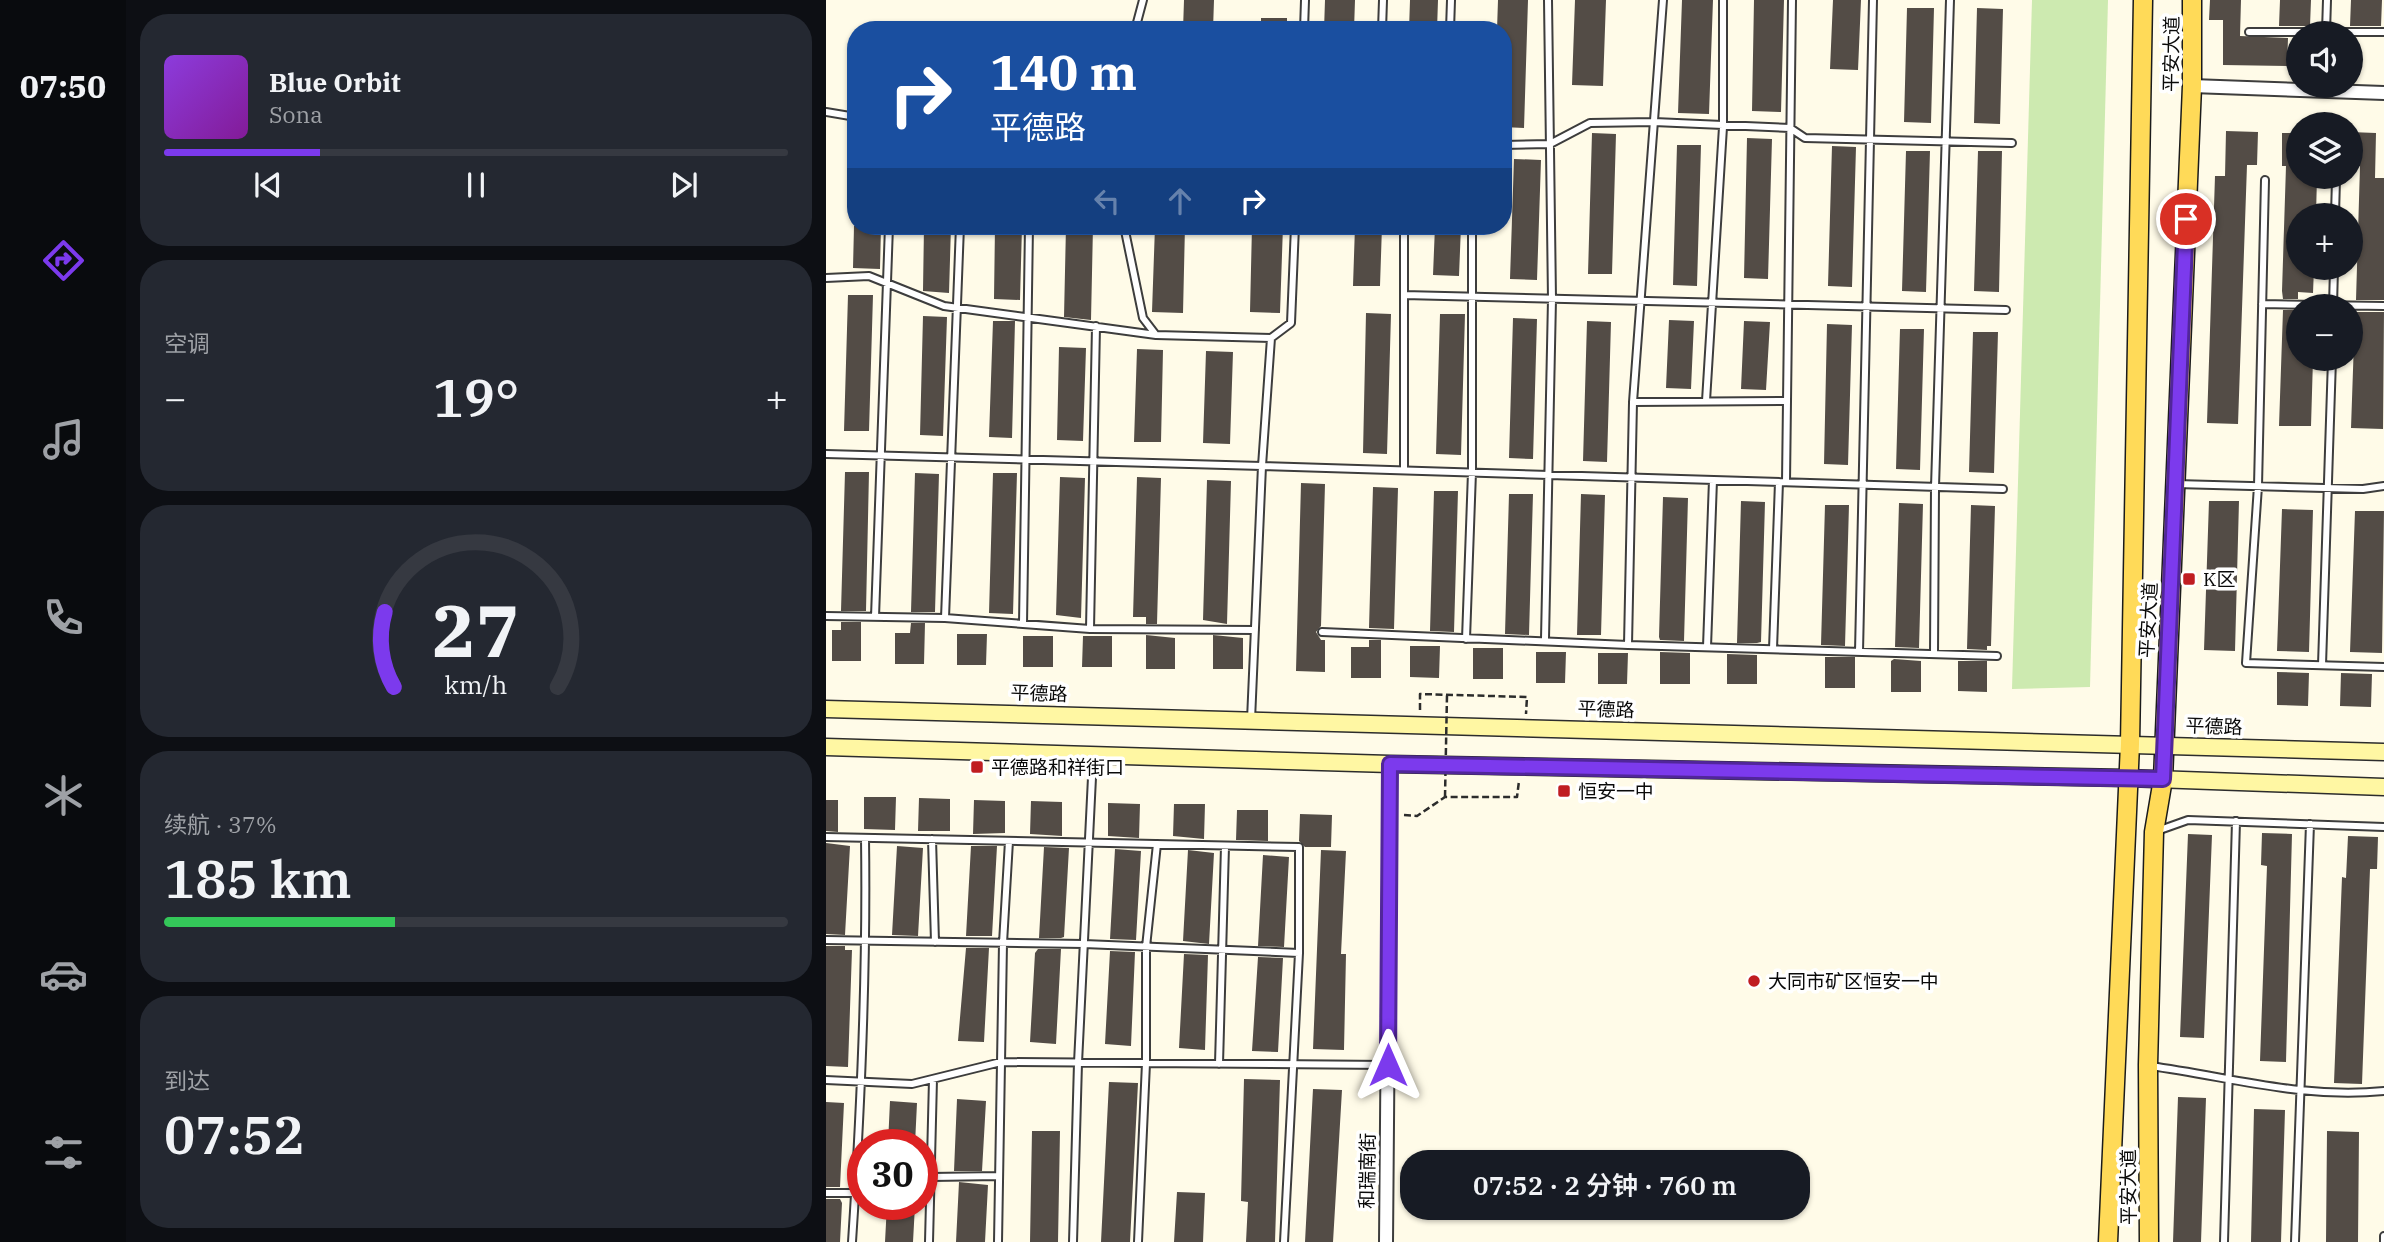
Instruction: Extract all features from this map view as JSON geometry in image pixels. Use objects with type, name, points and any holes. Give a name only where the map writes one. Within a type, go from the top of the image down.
[{"type":"main road","name":"平安大道","points":[[2108,1242],[2130,744],[2143,0]]},
{"type":"main road","name":"平安大道","points":[[2149,1242],[2148,1066],[2154,832],[2163,779],[2192,86],[2192,0]]},
{"type":"main road","name":"平德路","points":[[826,709],[2384,752]]},
{"type":"main road","points":[[826,747],[1390,764],[2127,778],[2384,787]]},
{"type":"street","points":[[2192,86],[2384,93]]},
{"type":"street","name":"和瑞南街","points":[[1386,1242],[1390,764]]},
{"type":"lane","points":[[1137,21],[1143,0]]},
{"type":"lane","points":[[1304,21],[1305,0]]},
{"type":"lane","points":[[1382,21],[1383,0]]},
{"type":"lane","points":[[1450,21],[1451,0]]},
{"type":"lane","points":[[1545,639],[1552,299],[1548,0]]},
{"type":"lane","points":[[1628,645],[1629,477],[1633,402],[1663,0]]},
{"type":"lane","points":[[1706,401],[1723,127],[1723,0]]},
{"type":"lane","points":[[1773,649],[1787,401],[1793,0]]},
{"type":"lane","points":[[1859,652],[1873,0]]},
{"type":"lane","points":[[1934,654],[1950,0]]},
{"type":"lane","points":[[2326,21],[2327,0]]},
{"type":"lane","points":[[2249,32],[2286,32]]},
{"type":"lane","points":[[2363,32],[2384,32]]},
{"type":"lane","points":[[826,112],[847,116]]},
{"type":"lane","points":[[1512,145],[1550,144],[1590,123],[1654,122],[1790,128],[1805,138],[2012,143]]},
{"type":"lane","points":[[2265,180],[2258,486],[2246,663],[2384,667]]},
{"type":"lane","points":[[875,617],[889,235]]},
{"type":"lane","points":[[945,618],[960,235]]},
{"type":"lane","points":[[1023,624],[1029,235]]},
{"type":"lane","points":[[1126,235],[1143,318],[1156,335]]},
{"type":"lane","points":[[826,278],[869,276],[944,306],[1156,335],[1271,338],[1291,323],[1295,235]]},
{"type":"lane","points":[[1404,235],[1404,470]]},
{"type":"lane","points":[[1466,639],[1472,472],[1472,235]]},
{"type":"lane","points":[[1404,295],[2006,310]]},
{"type":"lane","points":[[2262,304],[2286,304]]},
{"type":"lane","points":[[2363,306],[2384,306]]},
{"type":"lane","points":[[1090,629],[1096,462],[1096,326]]},
{"type":"lane","points":[[1251,720],[1262,466],[1271,338]]},
{"type":"lane","points":[[2322,665],[2332,371]]},
{"type":"lane","points":[[1633,402],[1787,401]]},
{"type":"lane","points":[[826,454],[2003,489]]},
{"type":"lane","points":[[1707,648],[1713,480]]},
{"type":"lane","points":[[2175,484],[2329,488],[2384,486]]},
{"type":"lane","points":[[826,616],[945,618],[1090,629],[1255,630]]},
{"type":"lane","points":[[1322,632],[1466,639],[1545,639],[1707,648],[1997,656]]},
{"type":"lane","points":[[1073,1242],[1077,1063],[1093,755]]},
{"type":"lane","points":[[2154,832],[2188,820],[2384,827]]},
{"type":"lane","points":[[2224,1242],[2226,1077],[2236,821]]},
{"type":"lane","points":[[2295,1242],[2310,824]]},
{"type":"lane","points":[[826,837],[1299,847],[1299,953],[1284,1242]]},
{"type":"lane","points":[[861,1129],[866,940],[865,838]]},
{"type":"lane","points":[[932,839],[935,942]]},
{"type":"lane","points":[[998,1242],[1003,943],[1009,841]]},
{"type":"lane","points":[[1138,1242],[1146,1063],[1146,947],[1157,844]]},
{"type":"lane","points":[[1219,1064],[1224,845]]},
{"type":"lane","points":[[826,940],[1084,944],[1299,953]]},
{"type":"lane","points":[[826,1080],[912,1084],[1001,1062],[1388,1065]]},
{"type":"lane","points":[[2148,1066],[2226,1077],[2299,1092],[2341,1095],[2384,1091]]},
{"type":"lane","points":[[932,1129],[933,1079]]},
{"type":"lane","points":[[938,1177],[999,1176]]},
{"type":"lane","points":[[826,1193],[847,1193]]},
{"type":"lane","points":[[852,1242],[855,1220]]},
{"type":"lane","points":[[928,1220],[929,1242]]},
{"type":"lane","points":[[2384,1236],[2384,1242]]},
{"type":"path","points":[[1420,694],[1527,696]]},
{"type":"path","points":[[1446,797],[1447,695]]},
{"type":"path","points":[[1418,816],[1446,797],[1517,797]]},
{"type":"green space","points":[[2032,0],[2108,0],[2090,687],[2012,689]]},
{"type":"building","points":[[1184,0],[1214,0],[1213,21],[1183,21]]},
{"type":"building","points":[[1325,0],[1355,0],[1354,21],[1324,21]]},
{"type":"building","points":[[1410,0],[1438,0],[1437,21],[1409,21]]},
{"type":"building","points":[[1498,0],[1528,0],[1524,128],[1512,127],[1512,21],[1497,21]]},
{"type":"building","points":[[1575,0],[1606,0],[1603,86],[1572,85]]},
{"type":"building","points":[[1682,0],[1713,0],[1709,114],[1678,113]]},
{"type":"building","points":[[1754,0],[1784,0],[1781,112],[1752,111]]},
{"type":"building","points":[[1833,0],[1861,0],[1858,70],[1830,69]]},
{"type":"building","points":[[2210,0],[2241,0],[2240,36],[2286,38],[2286,66],[2223,65],[2223,20],[2209,20]]},
{"type":"building","points":[[2280,0],[2311,0],[2310,21],[2286,21],[2286,26],[2279,26]]},
{"type":"building","points":[[2351,0],[2382,0],[2381,26],[2363,26],[2363,21],[2350,21]]},
{"type":"building","points":[[1907,8],[1934,8],[1931,123],[1904,122]]},
{"type":"building","points":[[1977,8],[2003,9],[2000,124],[1974,123]]},
{"type":"building","points":[[1261,18],[1287,18],[1287,21],[1261,21]]},
{"type":"building","points":[[2226,131],[2258,132],[2257,165],[2247,165],[2238,424],[2207,423],[2215,176],[2225,176]]},
{"type":"building","points":[[2363,132],[2376,133],[2375,178],[2384,178],[2384,300],[2363,300],[2363,294],[2356,294],[2357,280],[2363,280],[2363,203],[2359,203],[2359,189],[2363,189]]},
{"type":"building","points":[[1592,133],[1616,134],[1612,274],[1588,274]]},
{"type":"building","points":[[2282,133],[2286,133],[2286,166],[2282,166]]},
{"type":"building","points":[[1747,138],[1772,139],[1768,279],[1744,278]]},
{"type":"building","points":[[1677,145],[1701,145],[1697,286],[1673,285]]},
{"type":"building","points":[[1832,146],[1856,147],[1852,287],[1828,286]]},
{"type":"building","points":[[1906,151],[1930,151],[1926,292],[1902,291]]},
{"type":"building","points":[[1978,151],[2002,151],[1999,292],[1974,291]]},
{"type":"building","points":[[1514,159],[1541,160],[1537,280],[1510,279]]},
{"type":"building","points":[[2286,166],[2286,189],[2317,189],[2316,203],[2286,203],[2286,280],[2314,280],[2313,293],[2286,294],[2286,299],[2283,299]]},
{"type":"building","points":[[854,235],[881,235],[880,269],[853,268]]},
{"type":"building","points":[[924,235],[951,235],[949,293],[923,291]]},
{"type":"building","points":[[995,235],[1022,235],[1020,300],[994,299]]},
{"type":"building","points":[[1066,235],[1093,235],[1091,320],[1064,317]]},
{"type":"building","points":[[1155,235],[1185,235],[1183,313],[1152,312]]},
{"type":"building","points":[[1252,235],[1283,235],[1280,313],[1250,312]]},
{"type":"building","points":[[1355,235],[1382,235],[1380,286],[1353,286]]},
{"type":"building","points":[[1435,235],[1461,235],[1459,276],[1433,275]]},
{"type":"building","points":[[848,295],[873,295],[869,431],[844,431]]},
{"type":"building","points":[[2283,310],[2286,310],[2286,371],[2313,371],[2311,426],[2279,426]]},
{"type":"building","points":[[2363,312],[2384,312],[2383,429],[2351,428],[2353,371],[2363,371]]},
{"type":"building","points":[[1366,313],[1391,314],[1387,454],[1363,453]]},
{"type":"building","points":[[1440,314],[1465,314],[1461,455],[1436,454]]},
{"type":"building","points":[[923,316],[947,317],[943,436],[920,435]]},
{"type":"building","points":[[1513,318],[1537,319],[1533,459],[1509,458]]},
{"type":"building","points":[[1669,320],[1694,321],[1691,389],[1666,388]]},
{"type":"building","points":[[993,321],[1015,321],[1012,438],[989,437]]},
{"type":"building","points":[[1587,321],[1611,322],[1607,462],[1583,461]]},
{"type":"building","points":[[1744,321],[1770,322],[1766,390],[1741,389]]},
{"type":"building","points":[[1827,324],[1852,325],[1848,465],[1824,464]]},
{"type":"building","points":[[1900,329],[1924,329],[1920,470],[1896,469]]},
{"type":"building","points":[[1973,332],[1998,332],[1994,473],[1969,472]]},
{"type":"building","points":[[1059,347],[1086,348],[1083,441],[1057,440]]},
{"type":"building","points":[[1137,349],[1163,350],[1161,442],[1134,442]]},
{"type":"building","points":[[1206,351],[1233,352],[1230,444],[1203,443]]},
{"type":"building","points":[[845,472],[869,472],[866,611],[841,611]]},
{"type":"building","points":[[915,473],[939,474],[935,612],[911,612]]},
{"type":"building","points":[[993,473],[1017,473],[1013,614],[989,613]]},
{"type":"building","points":[[1060,477],[1085,478],[1081,618],[1056,615]]},
{"type":"building","points":[[1137,477],[1161,478],[1157,624],[1146,624],[1146,617],[1133,617]]},
{"type":"building","points":[[1207,480],[1231,481],[1227,624],[1203,620]]},
{"type":"building","points":[[1301,483],[1325,484],[1321,626],[1316,632],[1321,640],[1325,640],[1325,672],[1296,671]]},
{"type":"building","points":[[1373,487],[1398,488],[1394,629],[1369,628]]},
{"type":"building","points":[[1434,491],[1458,491],[1454,632],[1430,631]]},
{"type":"building","points":[[1509,494],[1533,494],[1529,635],[1505,634]]},
{"type":"building","points":[[1581,494],[1605,495],[1601,635],[1577,635]]},
{"type":"building","points":[[1663,497],[1688,498],[1684,641],[1660,640],[1659,637]]},
{"type":"building","points":[[1741,501],[1765,502],[1761,642],[1757,643],[1737,643]]},
{"type":"building","points":[[2209,501],[2239,501],[2235,651],[2204,650]]},
{"type":"building","points":[[1899,503],[1923,504],[1919,648],[1895,647]]},
{"type":"building","points":[[1825,505],[1849,505],[1845,646],[1821,645]]},
{"type":"building","points":[[1971,505],[1995,506],[1991,646],[1987,646],[1987,650],[1967,649]]},
{"type":"building","points":[[2282,509],[2313,510],[2309,652],[2277,651]]},
{"type":"building","points":[[2355,511],[2384,511],[2382,653],[2350,652]]},
{"type":"building","points":[[841,622],[861,622],[861,661],[832,661],[832,630],[841,630]]},
{"type":"building","points":[[911,623],[925,623],[924,664],[895,664],[895,633],[910,633]]},
{"type":"building","points":[[957,634],[987,634],[986,665],[957,665]]},
{"type":"building","points":[[1146,635],[1175,638],[1175,669],[1146,669]]},
{"type":"building","points":[[1213,635],[1243,638],[1243,669],[1213,669]]},
{"type":"building","points":[[1023,636],[1053,636],[1053,667],[1023,667]]},
{"type":"building","points":[[1083,636],[1112,636],[1112,667],[1082,667]]},
{"type":"building","points":[[1369,640],[1381,640],[1381,678],[1351,678],[1351,647],[1369,647]]},
{"type":"building","points":[[1410,646],[1440,646],[1439,678],[1410,677]]},
{"type":"building","points":[[1473,648],[1503,648],[1503,679],[1473,679]]},
{"type":"building","points":[[1536,652],[1566,652],[1565,683],[1536,683]]},
{"type":"building","points":[[1660,652],[1690,653],[1690,684],[1660,684]]},
{"type":"building","points":[[1598,653],[1628,653],[1627,684],[1598,684]]},
{"type":"building","points":[[1727,654],[1757,655],[1757,684],[1727,684]]},
{"type":"building","points":[[1825,657],[1855,657],[1855,688],[1825,688]]},
{"type":"building","points":[[1891,661],[1921,661],[1921,692],[1891,692]]},
{"type":"building","points":[[1958,661],[1987,661],[1987,692],[1958,691]]},
{"type":"building","points":[[2277,672],[2309,673],[2308,706],[2277,705]]},
{"type":"building","points":[[2341,673],[2372,674],[2371,707],[2340,706]]},
{"type":"building","points":[[864,797],[896,797],[895,830],[864,829]]},
{"type":"building","points":[[919,798],[950,799],[950,831],[918,831]]},
{"type":"building","points":[[826,800],[838,800],[838,832],[826,831]]},
{"type":"building","points":[[974,800],[1005,801],[1005,833],[973,834]]},
{"type":"building","points":[[1031,801],[1062,802],[1062,836],[1030,834]]},
{"type":"building","points":[[1108,803],[1140,804],[1139,838],[1108,836]]},
{"type":"building","points":[[1174,804],[1205,804],[1204,839],[1173,836]]},
{"type":"building","points":[[1237,810],[1268,810],[1268,841],[1236,840]]},
{"type":"building","points":[[1300,814],[1332,815],[1331,847],[1305,847],[1299,841]]},
{"type":"building","points":[[2262,833],[2292,834],[2286,1062],[2260,1061],[2267,866],[2261,865]]},
{"type":"building","points":[[2188,834],[2212,835],[2204,1038],[2180,1037]]},
{"type":"building","points":[[2348,836],[2378,837],[2377,869],[2370,869],[2362,1084],[2334,1083],[2342,877],[2346,878]]},
{"type":"building","points":[[826,843],[850,846],[845,935],[826,934]]},
{"type":"building","points":[[897,846],[923,848],[918,936],[892,935]]},
{"type":"building","points":[[971,846],[997,846],[992,936],[966,936]]},
{"type":"building","points":[[1044,847],[1069,848],[1064,937],[1061,938],[1039,938]]},
{"type":"building","points":[[1115,849],[1141,851],[1136,940],[1110,939]]},
{"type":"building","points":[[1188,850],[1214,853],[1209,944],[1183,941]]},
{"type":"building","points":[[1321,850],[1346,851],[1341,954],[1346,954],[1344,1050],[1313,1049]]},
{"type":"building","points":[[1263,855],[1289,857],[1284,947],[1258,946]]},
{"type":"building","points":[[826,946],[845,946],[845,950],[852,950],[848,1067],[826,1066]]},
{"type":"building","points":[[966,948],[989,948],[984,1042],[958,1041]]},
{"type":"building","points":[[1038,949],[1061,949],[1056,1044],[1030,1042],[1035,953]]},
{"type":"building","points":[[1110,951],[1135,952],[1131,1046],[1105,1044]]},
{"type":"building","points":[[1184,954],[1208,955],[1205,1050],[1179,1048]]},
{"type":"building","points":[[1258,957],[1283,958],[1278,1052],[1252,1051]]},
{"type":"building","points":[[1244,1079],[1280,1080],[1275,1242],[1246,1242],[1248,1202],[1241,1201]]},
{"type":"building","points":[[1109,1082],[1138,1083],[1130,1242],[1101,1242]]},
{"type":"building","points":[[1313,1089],[1342,1090],[1333,1242],[1305,1242]]},
{"type":"building","points":[[2178,1097],[2206,1098],[2201,1242],[2173,1242]]},
{"type":"building","points":[[957,1099],[986,1101],[982,1171],[954,1171]]},
{"type":"building","points":[[890,1101],[917,1103],[916,1129],[889,1129]]},
{"type":"building","points":[[826,1102],[844,1103],[840,1187],[826,1187]]},
{"type":"building","points":[[2254,1109],[2285,1110],[2281,1242],[2251,1242]]},
{"type":"building","points":[[1032,1131],[1060,1131],[1058,1242],[1030,1242]]},
{"type":"building","points":[[2327,1131],[2359,1132],[2358,1242],[2326,1242]]},
{"type":"building","points":[[959,1182],[988,1185],[985,1242],[956,1242]]},
{"type":"building","points":[[1177,1192],[1205,1193],[1203,1242],[1174,1242]]},
{"type":"building","points":[[826,1199],[840,1199],[842,1203],[840,1242],[826,1242]]},
{"type":"building","points":[[886,1220],[914,1220],[913,1242],[885,1242]]},
{"type":"place","name":"K区","points":[[2189,579]]},
{"type":"place","name":"平德路和祥街口","points":[[977,767]]},
{"type":"place","name":"恒安一中","points":[[1564,791]]},
{"type":"place","name":"大同市矿区恒安一中","points":[[1754,981]]},
{"type":"route","points":[[1388,1065],[1390,764],[2163,779],[2186,219]]}]
